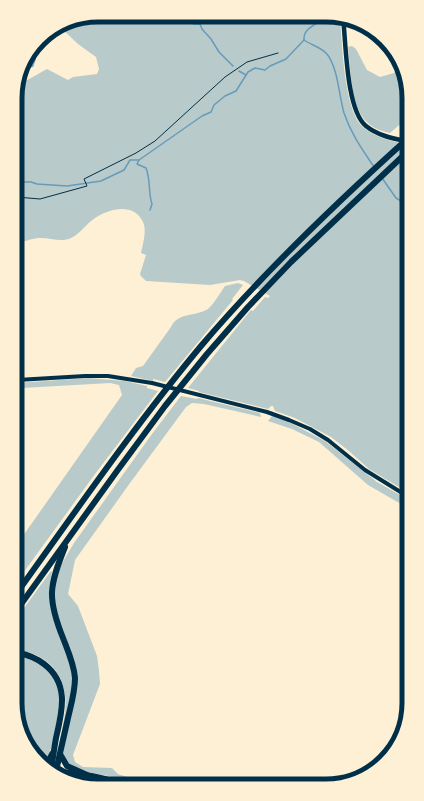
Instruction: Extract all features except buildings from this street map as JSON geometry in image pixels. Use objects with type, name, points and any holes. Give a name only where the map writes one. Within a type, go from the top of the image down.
[{"type":"highway","points":[[22,585],[128,439],[200,347],[241,301],[329,212],[402,144]]},
{"type":"highway","points":[[22,602],[170,400],[248,307],[291,262],[402,157]]},
{"type":"highway","points":[[58,767],[75,681],[71,660],[54,612],[52,602],[52,586],[55,572],[69,536]]},
{"type":"highway","points":[[22,654],[31,656],[46,665],[53,672],[62,690],[63,703],[52,763]]},
{"type":"highway","points":[[49,761],[55,747]]},
{"type":"highway","points":[[60,754],[67,766],[87,775]]},
{"type":"main road","points":[[344,24],[351,96],[358,117],[365,125],[376,133],[402,140]]},
{"type":"main road","points":[[68,773],[103,779]]},
{"type":"street","points":[[22,380],[97,375],[131,379],[267,412],[310,429],[328,440],[365,470],[402,493]]},
{"type":"path","points":[[22,198],[40,199],[87,186],[84,179],[136,153],[155,141],[225,77],[247,62],[278,53]]},
{"type":"shaded area","points":[[93,22],[340,23],[345,75],[352,107],[357,119],[363,127],[377,136],[402,143],[402,489],[369,469],[331,437],[295,418],[275,411],[273,406],[268,409],[188,388],[251,310],[253,311],[265,297],[268,298],[270,296],[240,280],[210,285],[146,281],[140,274],[146,255],[141,253],[145,229],[144,225],[139,216],[128,210],[121,209],[107,212],[92,220],[71,238],[59,240],[38,238],[22,242],[22,98],[24,82],[47,69],[68,80],[73,77],[97,74],[99,69],[96,57],[78,44],[63,30],[83,23]]},
{"type":"shaded area","points":[[352,46],[356,49],[367,70],[380,77],[394,73],[397,70],[401,83],[402,123],[390,133],[378,130],[370,125],[362,116],[358,108],[352,88],[348,47]]},
{"type":"shaded area","points":[[238,283],[243,285],[232,299],[233,300],[165,382],[131,376],[136,368],[143,366],[174,322],[182,317],[208,309],[215,302],[225,286]]},
{"type":"shaded area","points":[[88,378],[125,381],[147,386],[147,388],[158,391],[22,574],[22,537],[122,395],[119,385],[110,383],[22,388],[22,383]]},
{"type":"shaded area","points":[[181,396],[198,398],[260,413],[261,417],[204,404],[192,403],[186,407],[75,560],[68,594],[78,606],[97,656],[100,684],[73,755],[75,762],[83,767],[112,768],[118,774],[133,779],[118,779],[77,770],[71,767],[63,754],[76,688],[54,603],[54,586],[61,565],[74,543]]},
{"type":"shaded area","points":[[272,416],[287,421],[325,441],[377,482],[402,496],[402,505],[368,485],[319,442],[292,429],[268,421]]},
{"type":"shaded area","points":[[51,571],[49,598],[71,666],[72,676],[69,705],[57,757],[64,721],[64,687],[52,666],[37,655],[22,651],[22,611]]},
{"type":"shaded area","points":[[22,657],[35,661],[42,666],[57,686],[60,709],[53,743],[46,758],[35,745],[30,737],[23,718]]},
{"type":"water","points":[[34,57],[36,59],[33,67],[29,68]]},
{"type":"waterway","points":[[191,22],[194,24],[200,24],[219,52],[233,66]]},
{"type":"waterway","points":[[319,22],[306,32],[304,40],[322,50],[331,60],[336,74],[342,106],[347,121],[357,141],[374,167]]},
{"type":"waterway","points":[[22,182],[67,186],[101,181],[124,170],[130,160],[139,160],[202,116],[211,112],[214,105],[225,96],[236,91],[248,72],[255,68],[265,70],[270,66],[286,59],[304,40]]},
{"type":"waterway","points":[[239,71],[246,75]]},
{"type":"waterway","points":[[139,160],[137,164],[146,168],[148,173],[152,204],[150,210]]},
{"type":"waterway","points":[[382,178],[396,198],[402,202]]}]
